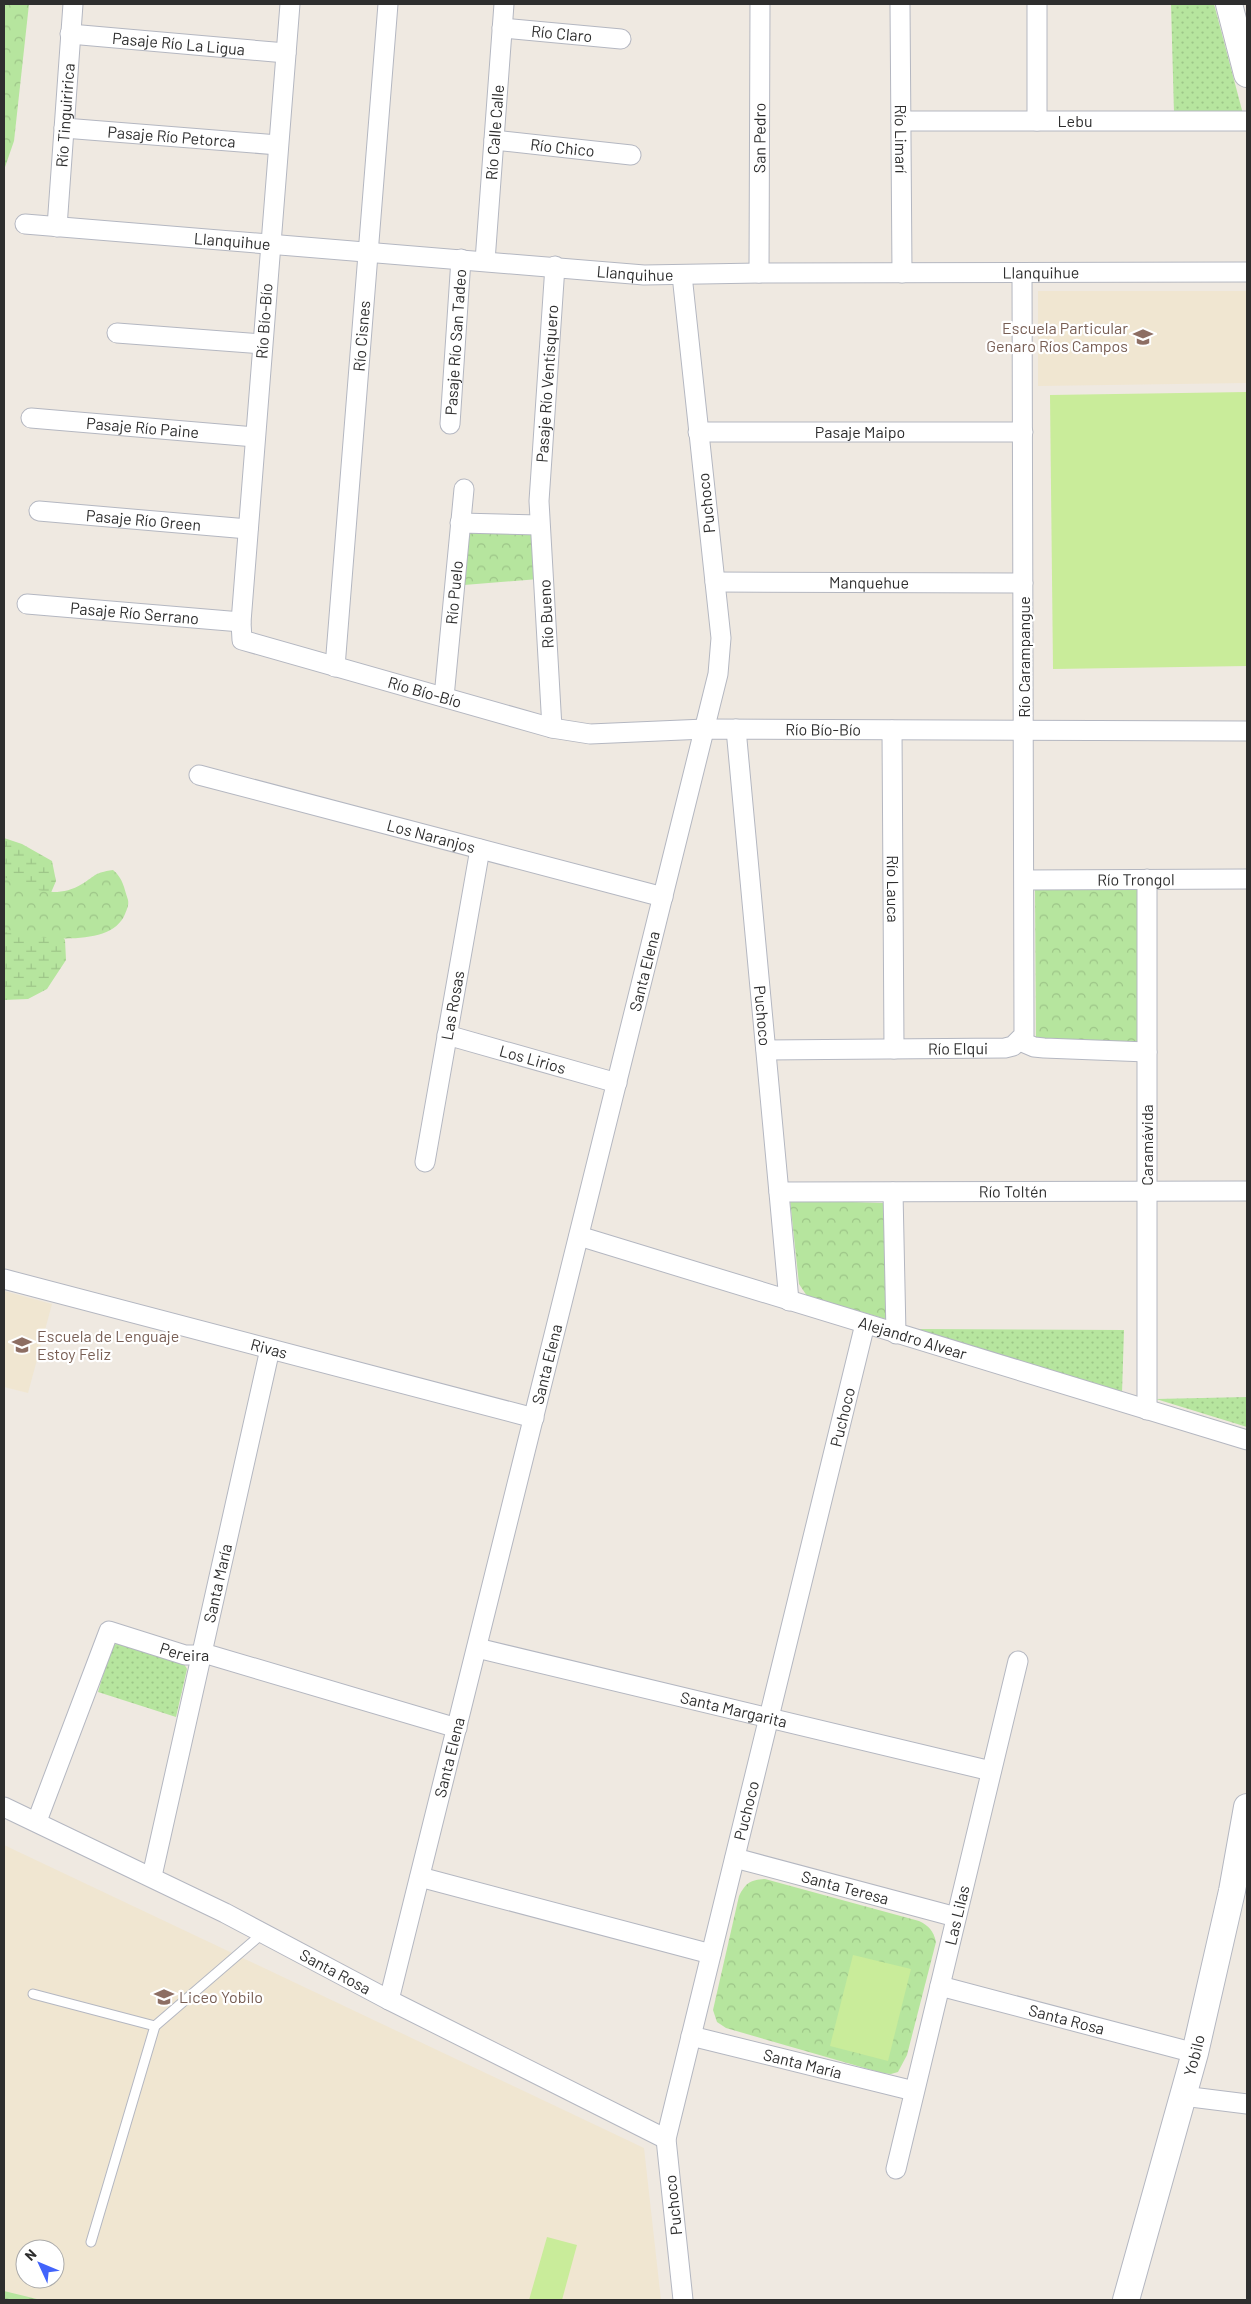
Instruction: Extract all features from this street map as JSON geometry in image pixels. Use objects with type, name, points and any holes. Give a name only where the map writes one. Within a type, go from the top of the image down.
[{"type":"main road","points":[[1237,16],[1247,74]]},
{"type":"main road","name":"Yobilo","points":[[1126,2300],[1195,2053],[1232,1891],[1247,1807]]},
{"type":"street","name":"Río Tinguiririca","points":[[57,227],[73,4]]},
{"type":"street","name":"Río Bío-Bío","points":[[290,4],[240,636],[246,642],[552,728],[590,734],[705,729],[1247,731]]},
{"type":"street","name":"Río Cisnes","points":[[335,667],[388,4]]},
{"type":"street","name":"Río Calle Calle","points":[[485,261],[504,4]]},
{"type":"street","name":"San Pedro","points":[[759,273],[760,4]]},
{"type":"street","name":"Río Limarí","points":[[900,4],[902,273]]},
{"type":"street","points":[[1036,121],[1037,4]]},
{"type":"street","name":"Río Claro","points":[[502,28],[622,40]]},
{"type":"street","name":"Pasaje Río La Ligua","points":[[70,34],[286,53]]},
{"type":"street","name":"Lebu","points":[[901,121],[1247,121]]},
{"type":"street","name":"Pasaje Río Petorca","points":[[64,128],[278,145]]},
{"type":"street","name":"Río Chico","points":[[494,140],[630,155]]},
{"type":"street","name":"Llanquihue","points":[[25,224],[270,246],[369,251],[554,266],[625,274],[1247,272]]},
{"type":"street","name":"Pasaje Río San Tadeo","points":[[450,424],[461,259]]},
{"type":"street","name":"Pasaje Río Ventisquero","points":[[539,501],[554,266]]},
{"type":"street","name":"Río Carampangue","points":[[1020,1041],[1025,1028],[1022,273]]},
{"type":"street","name":"Puchoco","points":[[682,275],[715,582],[721,656],[705,729]]},
{"type":"street","points":[[117,333],[262,344]]},
{"type":"street","name":"Pasaje Río Paine","points":[[31,418],[255,437]]},
{"type":"street","name":"Pasaje Maipo","points":[[698,432],[1023,432]]},
{"type":"street","name":"Río Puelo","points":[[444,697],[464,489]]},
{"type":"street","name":"Río Bueno","points":[[539,501],[552,728]]},
{"type":"street","name":"Pasaje Río Green","points":[[39,511],[248,529]]},
{"type":"street","points":[[460,523],[539,525]]},
{"type":"street","name":"Manquehue","points":[[715,582],[1023,583]]},
{"type":"street","name":"Pasaje Río Serrano","points":[[26,604],[241,622]]},
{"type":"street","name":"Santa Elena","points":[[389,2000],[705,729]]},
{"type":"street","name":"Puchoco","points":[[736,729],[789,1301]]},
{"type":"street","name":"Río Lauca","points":[[892,730],[894,1049]]},
{"type":"street","name":"Los Naranjos","points":[[199,775],[663,897]]},
{"type":"street","name":"Las Rosas","points":[[425,1162],[480,849]]},
{"type":"street","name":"Caramávida","points":[[1147,1410],[1148,879]]},
{"type":"street","name":"Río Trongol","points":[[1025,880],[1247,879]]},
{"type":"street","name":"Los Lirios","points":[[448,1035],[617,1083]]},
{"type":"street","points":[[1020,1041],[1034,1048],[1147,1052]]},
{"type":"street","name":"Río Elqui","points":[[766,1050],[1005,1048],[1020,1041]]},
{"type":"street","name":"Río Toltén","points":[[779,1192],[1247,1192]]},
{"type":"street","points":[[893,1192],[896,1334]]},
{"type":"street","name":"Alejandro Alvear","points":[[579,1236],[1247,1440]]},
{"type":"street","name":"Rivas","points":[[4,1279],[534,1418]]},
{"type":"street","name":"Puchoco","points":[[682,2300],[666,2139],[865,1324]]},
{"type":"street","name":"Santa María","points":[[152,1876],[270,1349]]},
{"type":"street","name":"Pereira","points":[[37,1821],[110,1631],[185,1655],[210,1655],[457,1728]]},
{"type":"street","name":"Santa Margarita","points":[[477,1648],[991,1771]]},
{"type":"street","name":"Las Lilas","points":[[896,2168],[1018,1660]]},
{"type":"street","name":"Santa Rosa","points":[[4,1807],[152,1876],[389,2000],[666,2139]]},
{"type":"street","name":"Santa Teresa","points":[[735,1858],[956,1917]]},
{"type":"street","points":[[420,1877],[711,1954]]},
{"type":"street","name":"Santa Rosa","points":[[940,1986],[1195,2053]]},
{"type":"street","name":"Santa María","points":[[692,2036],[914,2091]]},
{"type":"street","points":[[1183,2096],[1247,2104]]},
{"type":"lane","points":[[91,2242],[155,2026],[263,1933]]},
{"type":"lane","points":[[34,1994],[155,2026]]},
{"type":"shaded area","name":"Escuela Particular Genaro Ríos Campos","points":[[1038,291],[1247,291],[1247,383],[1038,386]]},
{"type":"shaded area","name":"Escuela de Lenguaje Estoy Feliz","points":[[4,1291],[52,1304],[28,1393],[4,1387]]},
{"type":"shaded area","name":"Liceo Yobilo","points":[[4,1845],[644,2148],[661,2300],[23,2300],[4,2294]]},
{"type":"green space","points":[[4,4],[29,4],[14,141],[4,170]]},
{"type":"green space","points":[[1171,4],[1214,4],[1243,114],[1174,113]]},
{"type":"green space","points":[[1247,392],[1247,666],[1053,669],[1050,395]]},
{"type":"green space","points":[[474,528],[534,533],[539,579],[464,585],[464,533]]},
{"type":"green space","points":[[4,838],[22,844],[52,861],[56,881],[47,902],[51,922],[65,940],[66,960],[47,989],[28,999],[4,1000]]},
{"type":"green space","points":[[113,870],[123,884],[128,905],[125,914],[117,925],[104,933],[88,937],[52,938],[4,932],[4,877],[33,889],[52,892],[72,889],[98,873]]},
{"type":"green space","points":[[1143,886],[1142,1044],[1036,1044],[1035,888]]},
{"type":"green space","points":[[790,1200],[884,1203],[886,1319],[807,1296],[799,1284]]},
{"type":"green space","points":[[917,1329],[1124,1330],[1122,1393]]},
{"type":"green space","points":[[1247,1397],[1247,1427],[1156,1399]]},
{"type":"green space","points":[[121,1643],[183,1662],[187,1669],[176,1717],[98,1692],[112,1645]]},
{"type":"green space","points":[[765,1879],[919,1921],[932,1931],[936,1942],[907,2055],[898,2072],[891,2074],[882,2073],[726,2028],[717,2022],[713,2010],[739,1896],[749,1883]]},
{"type":"green space","points":[[853,1955],[911,1969],[888,2061],[830,2046]]},
{"type":"green space","points":[[547,2237],[577,2245],[562,2300],[529,2300]]},
{"type":"green space","points":[[4,2291],[41,2300],[4,2300]]},
{"type":"place","name":"Escuela Particular Genaro Ríos Campos","points":[[1143,337]]},
{"type":"place","name":"Escuela de Lenguaje Estoy Feliz","points":[[22,1345]]},
{"type":"place","name":"Liceo Yobilo","points":[[164,1997]]}]
